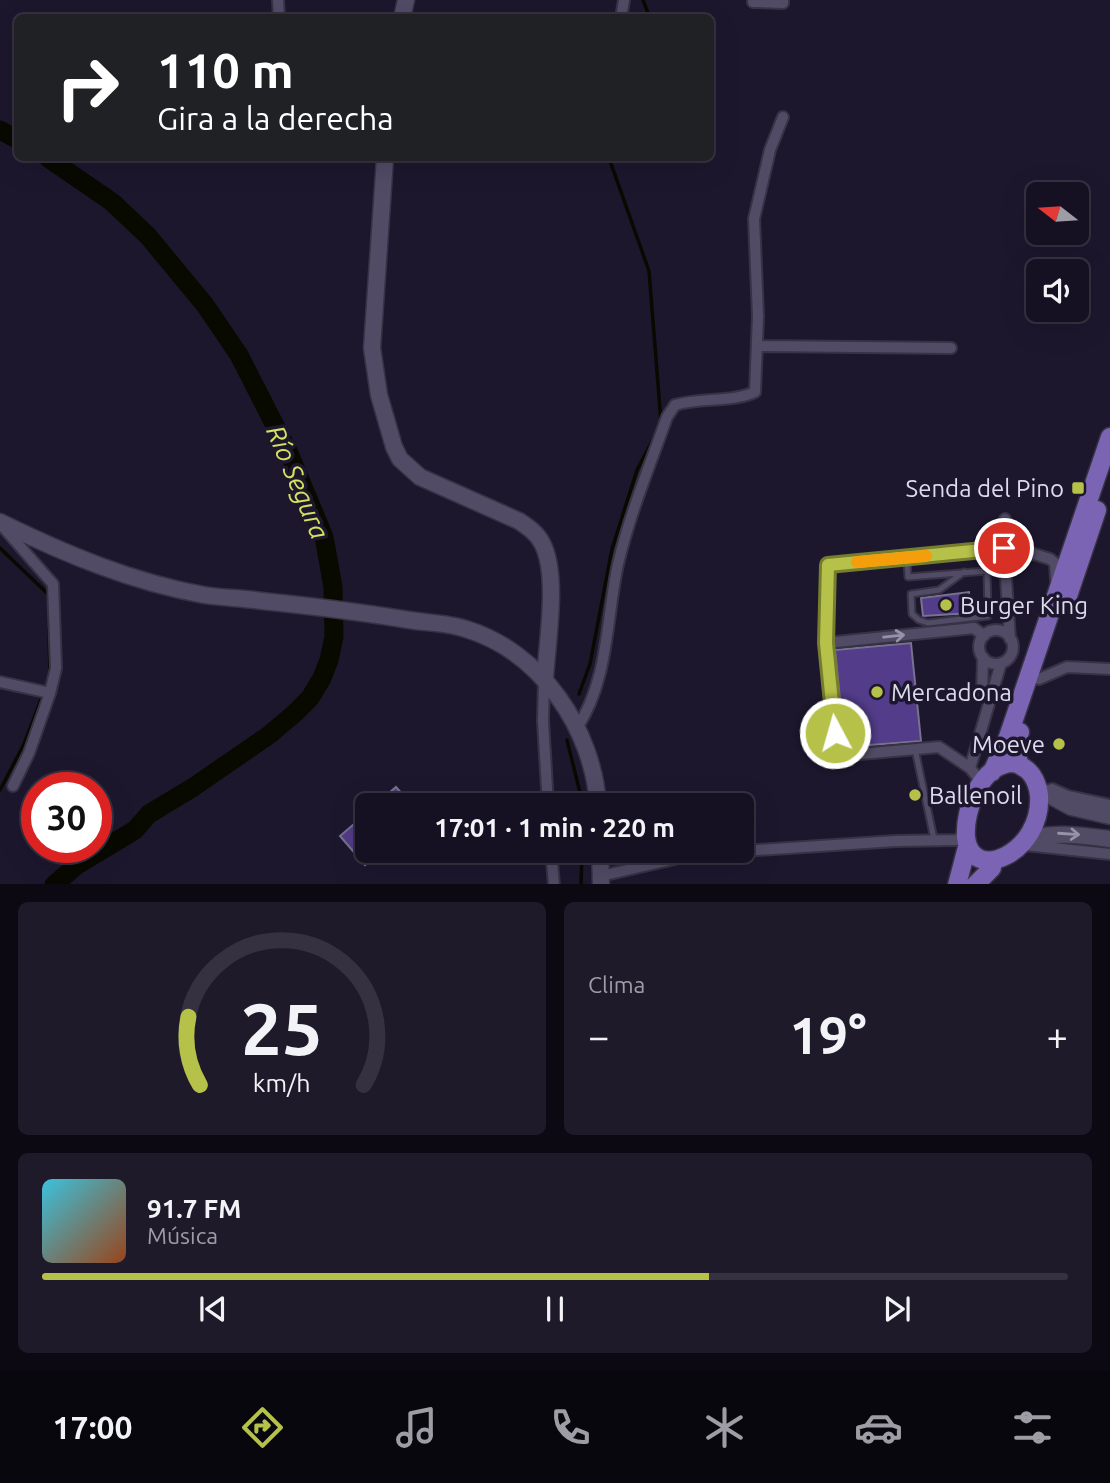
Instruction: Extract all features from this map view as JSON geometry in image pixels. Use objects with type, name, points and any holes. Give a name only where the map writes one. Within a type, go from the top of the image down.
[{"type":"main road","points":[[385,161],[372,348],[379,395],[389,433],[400,459],[420,477],[519,521],[534,531],[542,543],[548,558],[550,576],[545,678]]},
{"type":"main road","points":[[1110,437],[1107,465],[1016,746],[1020,765],[1029,771],[1037,786],[1049,797],[1071,807],[1110,816]]},
{"type":"main road","points":[[957,884],[967,840],[970,808],[1003,753],[1056,593],[1091,510]]},
{"type":"main road","points":[[0,523],[75,558],[204,595],[380,615],[466,628],[497,642],[545,678],[577,728],[590,761],[596,793]]},
{"type":"main road","points":[[987,778],[1002,765],[1020,765]]},
{"type":"main road","points":[[975,884],[992,868],[1010,861],[1027,842],[1038,815],[1037,786]]},
{"type":"main road","points":[[1027,842],[1050,834],[1110,839]]},
{"type":"main road","points":[[967,840],[972,860],[992,868]]},
{"type":"street","points":[[752,2],[783,3],[783,0]]},
{"type":"street","points":[[577,728],[590,708],[605,651],[618,566],[632,512],[667,417],[675,405],[691,400],[745,397],[755,392],[758,346],[754,219],[770,150],[783,117]]},
{"type":"street","points":[[758,346],[951,348]]},
{"type":"street","points":[[970,768],[1001,663],[1012,651],[1004,548],[1005,519]]},
{"type":"street","points":[[0,523],[53,584],[56,668],[29,753],[13,786]]},
{"type":"street","points":[[987,778],[939,747],[838,756],[826,643],[828,565],[1015,548],[1055,563],[1056,593]]},
{"type":"street","points":[[826,643],[974,628],[984,636]]},
{"type":"street","points":[[1001,663],[991,663],[983,657],[979,649],[984,636],[993,630],[999,630],[1010,639]]},
{"type":"street","points":[[982,695],[983,657]]},
{"type":"street","points":[[1039,679],[1067,667],[1110,669]]},
{"type":"street","points":[[545,678],[542,721],[547,793]]},
{"type":"street","points":[[0,682],[50,693]]},
{"type":"street","points":[[1037,786],[1110,805]]},
{"type":"street","points":[[601,880],[696,854],[967,840]]},
{"type":"street","points":[[1027,842],[1110,854]]},
{"type":"street","points":[[552,863],[554,884]]},
{"type":"lane","points":[[906,557],[908,577],[964,572],[986,571],[988,616],[928,623],[912,614],[911,594],[939,590],[964,572]]},
{"type":"lane","points":[[987,580],[1006,577]]},
{"type":"lane","points":[[915,749],[934,841]]},
{"type":"building","name":"Burger King","points":[[969,592],[971,613],[923,616],[921,598]]},
{"type":"building","name":"Mercadona","points":[[911,643],[921,741],[845,747],[835,650]]},
{"type":"building","points":[[396,787],[401,793],[389,793]]},
{"type":"building","points":[[355,823],[355,853],[340,836]]},
{"type":"waterway","points":[[643,0],[648,14]]},
{"type":"waterway","name":"Río Segura","points":[[0,130],[14,138]]},
{"type":"waterway","name":"Río Segura","points":[[52,161],[112,202],[148,236],[205,305],[239,355],[288,451],[324,537],[333,587],[334,637],[322,678],[310,698],[295,713],[269,735],[149,814],[135,830],[77,865],[55,884]]},
{"type":"waterway","points":[[610,161],[649,271],[661,422]]},
{"type":"waterway","points":[[579,694],[590,664],[612,549],[637,470],[657,432]]},
{"type":"waterway","points":[[0,548],[49,595]]},
{"type":"waterway","points":[[49,630],[50,672]]},
{"type":"waterway","points":[[0,790],[24,744],[49,679]]},
{"type":"waterway","points":[[567,740],[580,793]]},
{"type":"waterway","points":[[581,884],[582,863]]},
{"type":"slow traffic","points":[[857,562],[926,556]]},
{"type":"place","name":"Senda del Pino","points":[[1078,488]]},
{"type":"place","name":"Burger King","points":[[946,605]]},
{"type":"place","name":"Mercadona","points":[[877,692]]},
{"type":"place","name":"Moeve","points":[[1059,744]]},
{"type":"place","name":"Ballenoil","points":[[915,795]]},
{"type":"route","points":[[835,733],[826,643],[828,565],[1004,548]]}]
